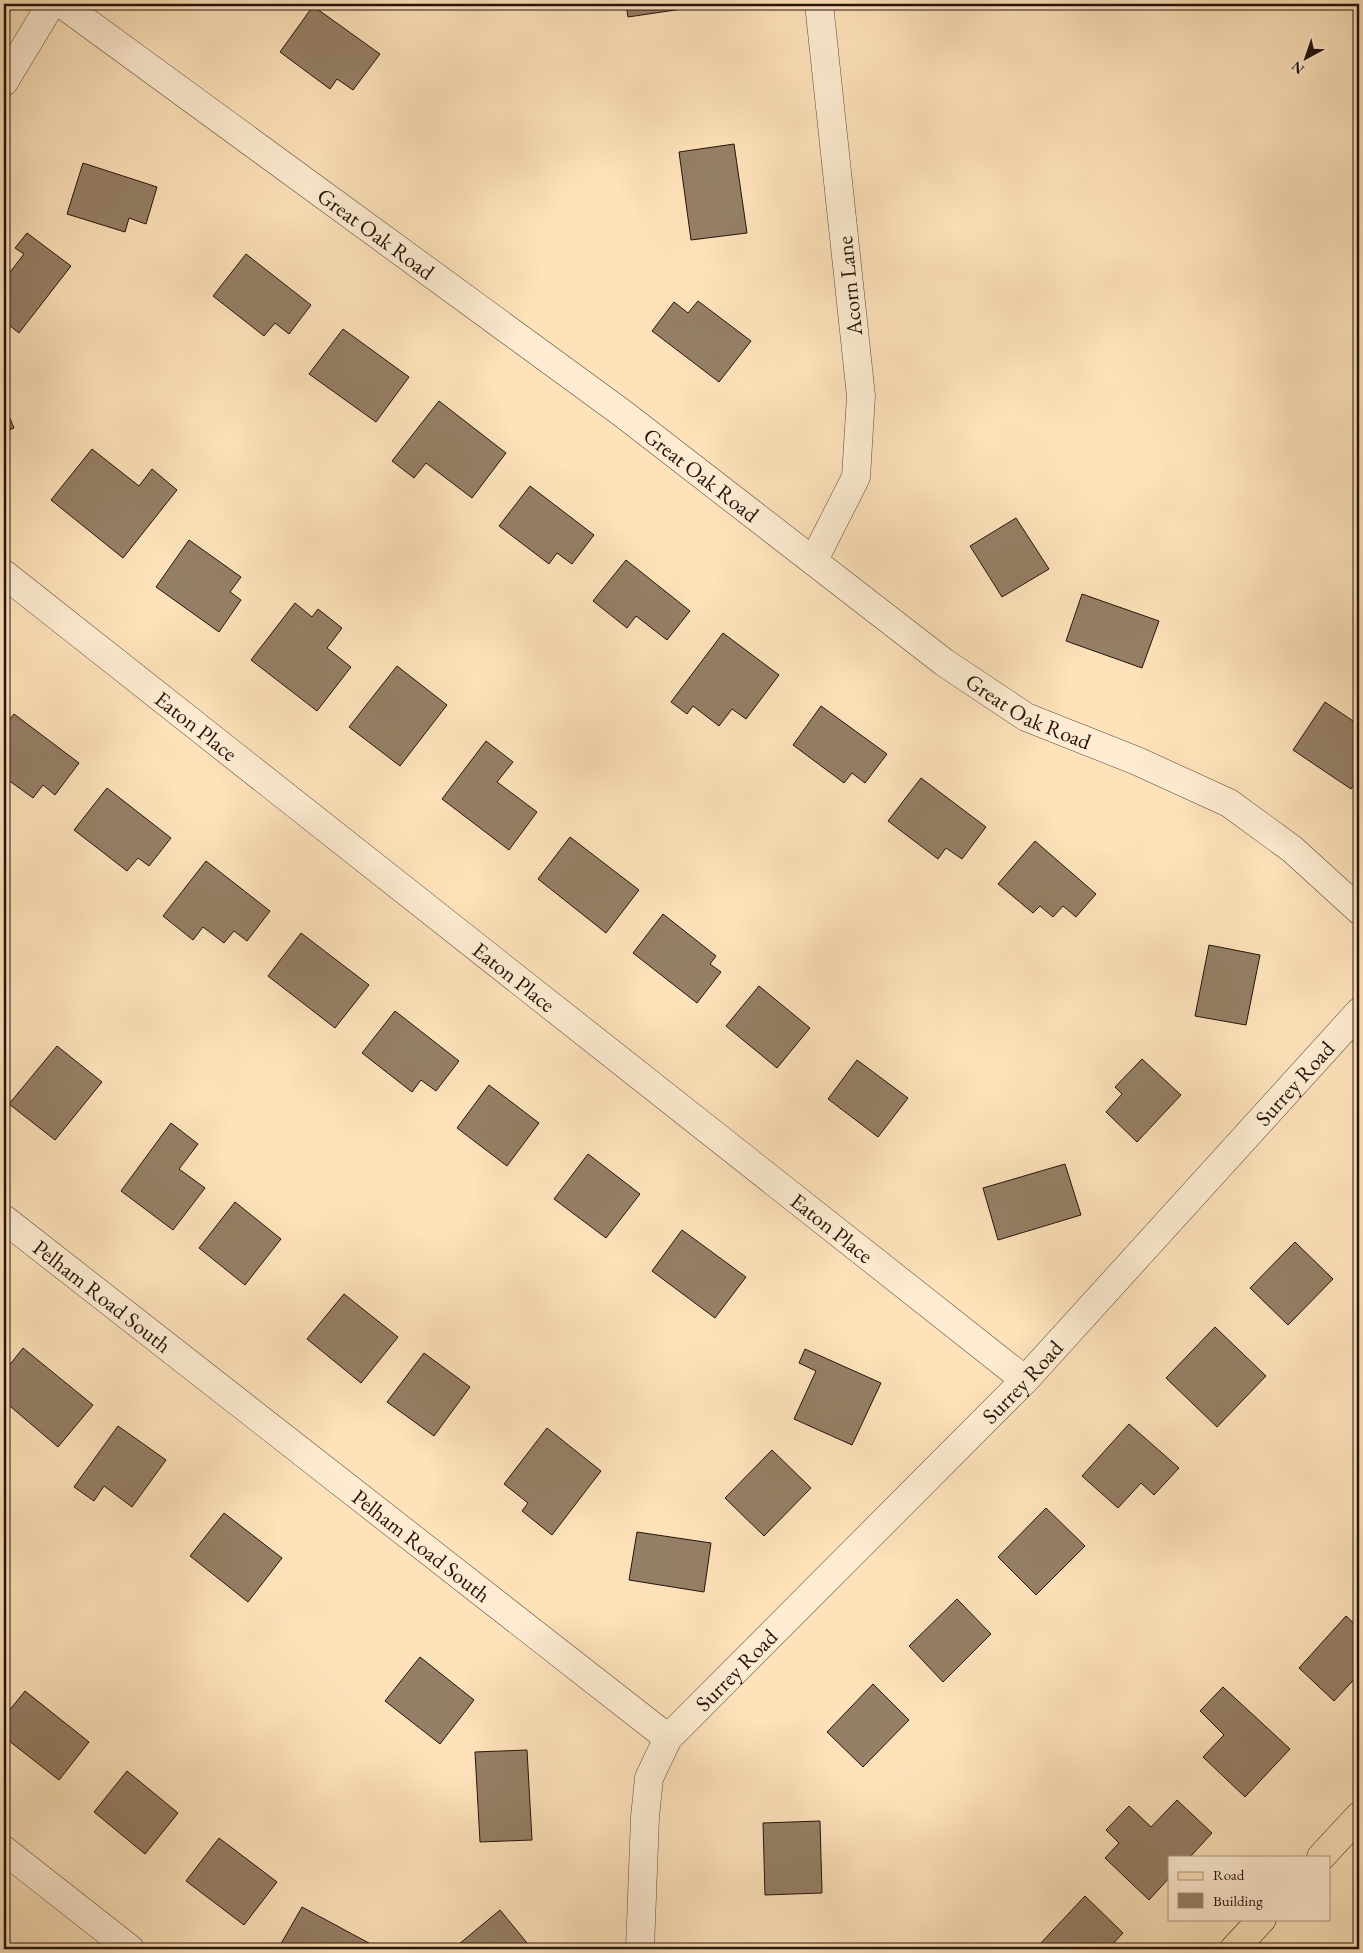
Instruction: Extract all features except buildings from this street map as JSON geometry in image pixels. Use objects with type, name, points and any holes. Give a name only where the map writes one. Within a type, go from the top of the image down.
[{"type":"main road","points":[[1322,1856],[1359,1816]]},
{"type":"main road","points":[[1234,1949],[1261,1920]]},
{"type":"street","points":[[4,82],[50,4]]},
{"type":"street","name":"Great Oak Road","points":[[62,4],[622,413],[946,663],[1026,717],[1137,761],[1229,803],[1292,849],[1359,910]]},
{"type":"street","name":"Acorn Lane","points":[[814,560],[856,477],[861,396],[819,4]]},
{"type":"street","name":"Eaton Place","points":[[4,574],[1025,1380]]},
{"type":"street","name":"Surrey Road","points":[[668,1738],[1025,1380],[1359,1012]]},
{"type":"street","name":"Pelham Road South","points":[[4,1219],[668,1738]]},
{"type":"street","points":[[640,1949],[644,1817],[649,1778],[668,1738]]},
{"type":"street","points":[[4,1850],[130,1949]]}]
